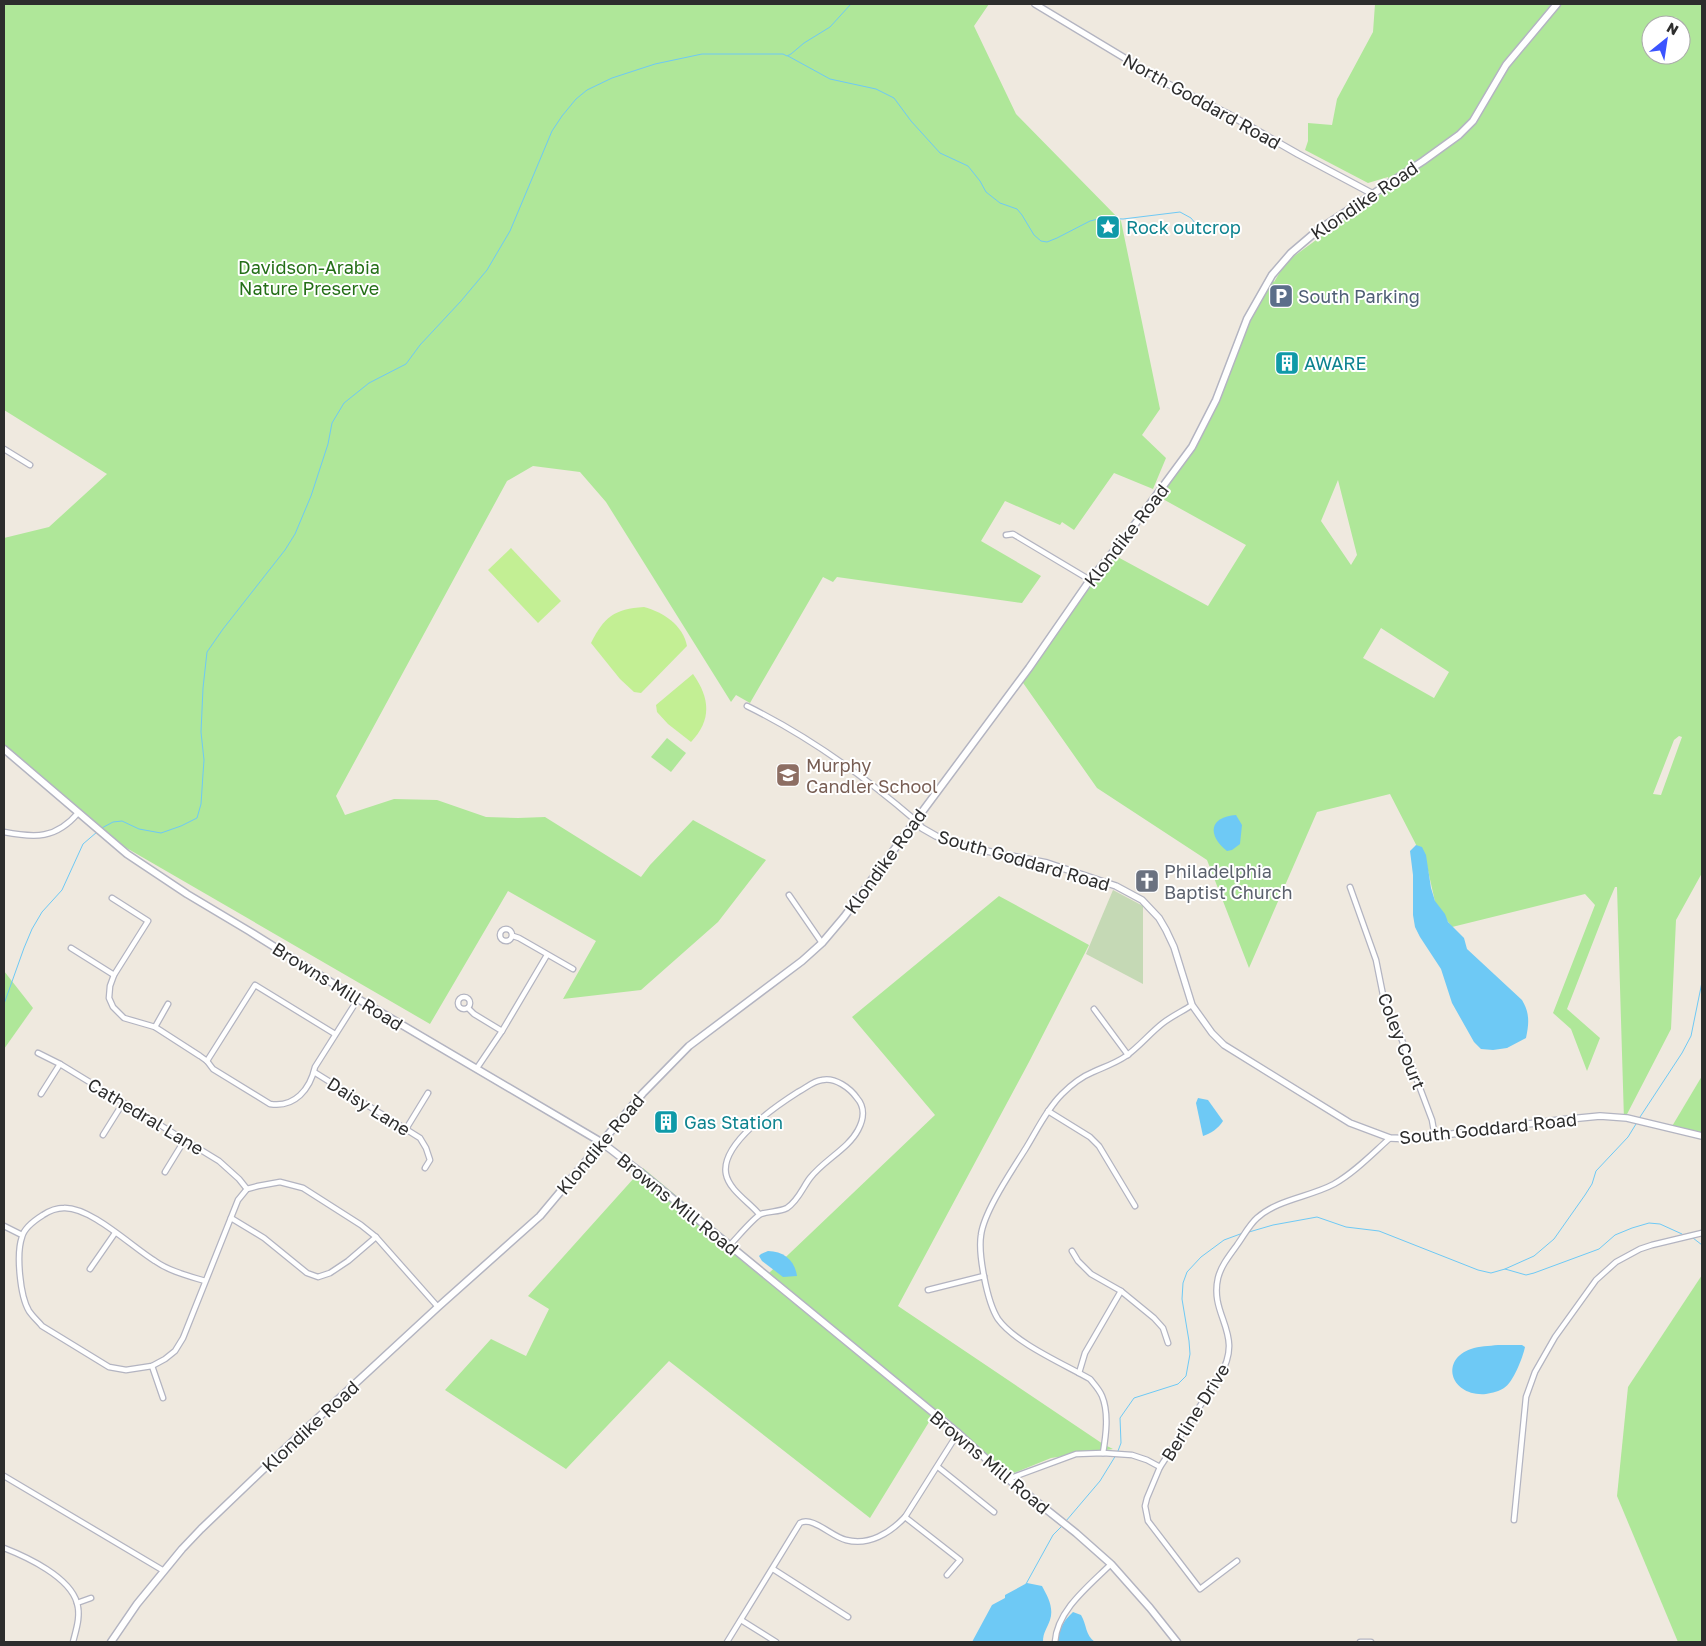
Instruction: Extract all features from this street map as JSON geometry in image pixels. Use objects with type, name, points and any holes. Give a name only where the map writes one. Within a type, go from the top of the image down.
[{"type":"main road","name":"Klondike Road","points":[[111,1642],[137,1604],[201,1529],[438,1306],[540,1216],[647,1088],[689,1046],[802,961],[822,943],[844,917],[1029,668],[1090,580],[1127,535],[1192,447],[1216,400],[1247,319],[1272,275],[1291,253],[1312,234],[1452,140],[1473,121],[1506,65],[1557,4]]},
{"type":"main road","name":"Browns Mill Road","points":[[4,749],[127,854],[187,894],[358,1000],[601,1142],[660,1187],[729,1246],[958,1433],[1008,1479],[1076,1533],[1111,1564],[1177,1642]]},
{"type":"street","name":"North Goddard Road","points":[[1034,4],[1159,80],[1242,121],[1372,194]]},
{"type":"street","points":[[4,450],[30,465]]},
{"type":"street","points":[[1006,535],[1013,534],[1090,580]]},
{"type":"street","name":"South Goddard Road","points":[[747,706],[846,765],[915,820],[922,828],[936,836],[961,846],[1047,864],[1116,886],[1142,900],[1159,918],[1166,930],[1174,947],[1192,1005],[1212,1033],[1224,1045],[1350,1123],[1390,1138],[1435,1137],[1600,1116],[1627,1118],[1702,1136]]},
{"type":"street","points":[[4,832],[17,835],[43,836],[58,831],[78,813]]},
{"type":"street","name":"Coley Court","points":[[1350,887],[1376,960],[1384,1000],[1400,1035],[1432,1120],[1435,1137]]},
{"type":"street","points":[[788,896],[822,943]]},
{"type":"street","points":[[112,898],[148,921],[114,975],[110,986],[109,998],[113,1007],[124,1018],[155,1027],[207,1061],[213,1069],[270,1104],[288,1103],[299,1098],[309,1084],[315,1067],[358,1000]]},
{"type":"street","points":[[513,936],[574,969]]},
{"type":"street","points":[[72,948],[114,975]]},
{"type":"street","points":[[477,1068],[502,1031],[547,954]]},
{"type":"street","points":[[207,1061],[255,985],[335,1034]]},
{"type":"street","points":[[101,999],[109,998]]},
{"type":"street","points":[[155,1027],[168,1004]]},
{"type":"street","points":[[1103,1453],[1106,1429],[1102,1396],[1090,1379],[1030,1346],[998,1319],[984,1276],[980,1248],[981,1233],[986,1219],[1010,1175],[1048,1111],[1060,1095],[1075,1082],[1092,1072],[1112,1065],[1128,1055],[1163,1023],[1192,1005]]},
{"type":"street","points":[[468,1008],[474,1014],[502,1031]]},
{"type":"street","points":[[1094,1009],[1128,1055]]},
{"type":"street","name":"Cathedral Lane","points":[[38,1053],[60,1064],[224,1165],[247,1189]]},
{"type":"street","points":[[41,1094],[60,1064]]},
{"type":"street","name":"Daisy Lane","points":[[314,1072],[420,1138],[430,1160],[425,1168]]},
{"type":"street","points":[[729,1246],[760,1214],[788,1207],[811,1176],[854,1137],[862,1122],[863,1112],[857,1097],[846,1086],[833,1080],[816,1082],[771,1111],[731,1151],[723,1166],[732,1187],[760,1214]]},
{"type":"street","points":[[406,1129],[428,1093]]},
{"type":"street","points":[[103,1136],[123,1103]]},
{"type":"street","points":[[1048,1111],[1094,1141],[1135,1206]]},
{"type":"street","name":"Berline Drive","points":[[1237,1560],[1200,1589],[1148,1521],[1145,1506],[1160,1467],[1228,1362],[1230,1342],[1216,1290],[1220,1270],[1254,1221],[1264,1212],[1333,1184],[1349,1174],[1390,1138]]},
{"type":"street","points":[[165,1172],[184,1141]]},
{"type":"street","points":[[205,1281],[155,1261],[87,1214],[75,1210],[64,1208],[51,1210],[35,1220],[22,1235],[18,1267],[28,1310],[34,1318],[42,1326],[109,1367],[126,1370],[152,1366],[175,1351],[193,1314],[238,1200],[247,1189],[280,1182],[303,1188],[361,1225],[376,1237],[438,1306]]},
{"type":"street","points":[[231,1218],[264,1238],[307,1273],[318,1277],[330,1273],[348,1261],[376,1237]]},
{"type":"street","points":[[4,1226],[22,1235]]},
{"type":"street","points":[[90,1268],[115,1233]]},
{"type":"street","points":[[1514,1520],[1526,1397],[1541,1360],[1555,1337],[1589,1288],[1616,1262],[1640,1249],[1692,1234],[1702,1233]]},
{"type":"street","points":[[1072,1251],[1090,1274],[1121,1292],[1154,1318],[1163,1328],[1168,1343]]},
{"type":"street","points":[[928,1290],[984,1276]]},
{"type":"street","points":[[1079,1373],[1085,1353],[1121,1292]]},
{"type":"street","points":[[152,1366],[163,1398]]},
{"type":"street","points":[[727,1642],[800,1524],[804,1521],[813,1522],[837,1537],[847,1540],[857,1541],[876,1538],[885,1534],[905,1517],[958,1433]]},
{"type":"street","points":[[1008,1479],[1076,1454],[1132,1455],[1160,1467]]},
{"type":"street","points":[[938,1467],[994,1512]]},
{"type":"street","points":[[4,1476],[164,1571]]},
{"type":"street","points":[[905,1517],[960,1560],[947,1574]]},
{"type":"street","points":[[4,1548],[25,1557],[53,1574],[73,1594],[78,1611],[73,1642]]},
{"type":"street","points":[[1055,1642],[1056,1633],[1062,1618],[1076,1599],[1111,1564]]},
{"type":"street","points":[[773,1569],[848,1617]]},
{"type":"street","points":[[77,1603],[91,1598]]},
{"type":"street","points":[[741,1620],[776,1642]]},
{"type":"street","points":[[1360,1642],[1371,1642]]},
{"type":"green space","name":"Davidson-Arabia Nature Preserve","points":[[4,4],[989,4],[974,26],[1016,114],[1121,221],[1160,409],[1142,435],[1166,458],[1153,489],[1114,473],[1074,530],[1062,522],[1060,525],[1005,501],[981,541],[1041,576],[1022,603],[837,577],[833,582],[823,577],[750,703],[736,695],[731,702],[606,502],[580,472],[533,466],[507,481],[336,796],[345,815],[394,799],[437,800],[486,817],[545,817],[641,877],[693,820],[766,860],[718,922],[641,990],[563,999],[596,941],[508,891],[430,1024],[104,835],[4,746],[4,538],[49,527],[107,474],[4,410]]},
{"type":"green space","points":[[1375,4],[1702,4],[1702,873],[1676,920],[1671,1029],[1624,1120],[1617,887],[1615,887],[1609,901],[1567,1009],[1600,1038],[1587,1071],[1571,1029],[1553,1013],[1595,905],[1585,894],[1452,927],[1436,906],[1427,866],[1390,794],[1317,812],[1249,968],[1207,860],[1097,788],[1021,680],[1114,555],[1208,606],[1246,545],[1161,498],[1214,405],[1242,328],[1272,279],[1274,282],[1286,262],[1371,200],[1392,188],[1388,177],[1368,183],[1305,150],[1308,141],[1308,123],[1332,125],[1337,99],[1373,32]],"holes":[[[1338,480],[1357,555],[1351,565],[1321,521]],[[1381,628],[1449,672],[1434,698],[1363,658]],[[1679,736],[1682,737],[1661,795],[1653,794],[1674,740]]]},
{"type":"green space","points":[[511,548],[561,601],[538,623],[488,570]]},
{"type":"green space","points":[[644,607],[658,612],[671,620],[685,638],[687,646],[641,693],[634,692],[620,679],[591,643],[611,616],[617,612]]},
{"type":"green space","points":[[693,674],[703,692],[706,709],[703,725],[691,742],[668,724],[657,712],[656,705]]},
{"type":"green space","points":[[667,738],[686,753],[671,772],[651,757]]},
{"type":"green space","points":[[1113,890],[1143,906],[1143,984],[1086,954]]},
{"type":"green space","points":[[999,896],[1089,945],[1029,1062],[898,1306],[1113,1449],[1051,1458],[1009,1475],[937,1409],[870,1518],[669,1361],[566,1469],[445,1390],[491,1339],[526,1356],[549,1309],[528,1296],[643,1168],[769,1273],[935,1115],[852,1017]]},
{"type":"green space","points":[[4,971],[33,1008],[4,1049]]},
{"type":"green space","points":[[1702,1076],[1702,1135],[1671,1128]]},
{"type":"green space","points":[[1702,1275],[1702,1642],[1678,1642],[1617,1496],[1628,1387]]},
{"type":"water","points":[[1236,815],[1242,825],[1240,844],[1227,851],[1216,839],[1214,828],[1220,819]]},
{"type":"water","points":[[1416,845],[1422,847],[1426,855],[1435,901],[1445,914],[1448,922],[1464,938],[1467,949],[1522,1000],[1525,1005],[1528,1019],[1526,1038],[1507,1048],[1481,1049],[1474,1042],[1452,1003],[1441,969],[1415,927],[1410,851]]},
{"type":"water","points":[[1198,1098],[1208,1100],[1223,1121],[1209,1134],[1203,1136],[1196,1103]]},
{"type":"water","points":[[768,1251],[774,1251],[788,1258],[794,1266],[797,1276],[783,1277],[762,1261],[759,1256]]},
{"type":"water","points":[[1522,1345],[1525,1347],[1517,1369],[1507,1385],[1500,1390],[1486,1394],[1464,1390],[1457,1384],[1453,1377],[1452,1369],[1455,1361],[1461,1354],[1474,1348]]},
{"type":"water","points":[[1027,1583],[1042,1586],[1050,1603],[1051,1616],[1044,1633],[1043,1642],[972,1642],[992,1605],[1005,1598],[1005,1595]]},
{"type":"water","points":[[1073,1612],[1081,1615],[1088,1633],[1095,1642],[1057,1642],[1062,1626]]},
{"type":"waterway","points":[[100,829],[113,822],[122,821],[139,829],[161,833],[197,818],[201,804],[204,760],[201,732],[207,652],[285,550],[295,534],[311,496],[328,444],[332,423],[344,403],[369,383],[406,364],[420,345],[487,270],[510,231],[552,131],[576,99],[587,90],[612,78],[655,64],[702,54],[783,54],[787,56],[830,27],[851,4]]},
{"type":"waterway","points":[[788,56],[830,79],[876,89],[894,98],[911,121],[940,153],[968,166],[986,192],[1000,203],[1017,209],[1034,235],[1041,241],[1047,242],[1090,221],[1102,218],[1123,219],[1180,212],[1191,218],[1204,234]]},
{"type":"waterway","points":[[4,1004],[32,929],[42,912],[62,890],[83,844],[97,832]]},
{"type":"waterway","points":[[1640,1117],[1691,1036],[1702,982]]},
{"type":"waterway","points":[[1505,1269],[1534,1256],[1554,1239],[1592,1184],[1596,1171],[1628,1137],[1636,1124]]},
{"type":"waterway","points":[[1249,1232],[1273,1225],[1317,1217],[1346,1227],[1379,1231],[1478,1270],[1491,1273],[1505,1269],[1526,1275],[1599,1249],[1615,1235],[1649,1223],[1660,1224],[1682,1234]]},
{"type":"waterway","points":[[1118,1451],[1121,1443],[1120,1418],[1134,1398],[1178,1384],[1186,1376],[1190,1354],[1182,1299],[1183,1283],[1187,1272],[1201,1257],[1224,1240],[1243,1233]]},
{"type":"waterway","points":[[1693,1238],[1702,1245]]},
{"type":"waterway","points":[[1066,1521],[1100,1481],[1116,1455]]},
{"type":"waterway","points":[[1026,1584],[1053,1535],[1062,1526]]},
{"type":"place","name":"Rock outcrop","points":[[1108,227]]},
{"type":"place","name":"South Parking","points":[[1281,296]]},
{"type":"place","name":"AWARE","points":[[1287,363]]},
{"type":"place","name":"Murphy Candler School","points":[[788,775]]},
{"type":"place","name":"Philadelphia Baptist Church","points":[[1147,881]]},
{"type":"place","name":"Gas Station","points":[[666,1122]]}]
